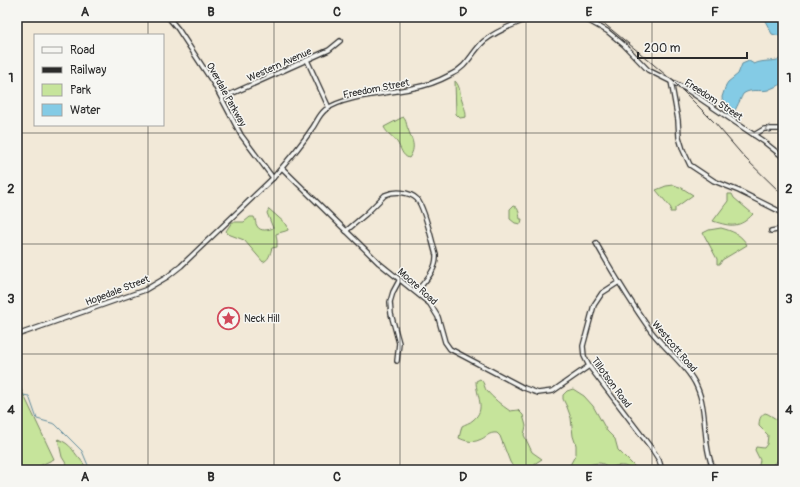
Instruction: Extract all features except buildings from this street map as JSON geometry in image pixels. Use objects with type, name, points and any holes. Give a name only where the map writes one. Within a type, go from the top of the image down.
[{"type":"street","name":"Overdale Parkway","points":[[168,17],[178,29],[201,64],[222,98],[238,130],[273,178]]},
{"type":"street","name":"Freedom Street","points":[[245,205],[282,168],[312,130],[321,113],[329,108],[355,98],[415,88],[451,75],[466,64],[480,46],[489,38],[534,17]]},
{"type":"street","name":"Freedom Street","points":[[577,17],[589,21],[607,31],[624,45],[648,70],[686,88],[783,157]]},
{"type":"street","name":"Western Avenue","points":[[222,98],[329,50],[340,42]]},
{"type":"street","points":[[307,60],[329,108]]},
{"type":"street","points":[[671,81],[678,120],[679,136],[683,150],[690,165],[714,181],[740,191],[783,213]]},
{"type":"street","points":[[754,135],[764,129],[783,129]]},
{"type":"street","name":"Moore Road","points":[[282,168],[379,263],[430,304],[436,313],[444,342],[450,349],[529,390],[543,393],[553,391],[562,386],[589,366]]},
{"type":"street","points":[[346,231],[388,194],[398,192],[406,193],[417,199],[424,215],[436,255],[436,260],[430,275],[416,292]]},
{"type":"street","name":"Hopedale Street","points":[[17,335],[145,290],[156,284],[181,266],[245,205]]},
{"type":"street","points":[[771,231],[783,229]]},
{"type":"street","name":"Westcott Road","points":[[596,243],[650,330],[688,373],[698,388],[709,454],[714,470]]},
{"type":"street","points":[[397,361],[399,343],[391,314],[390,302],[393,292],[400,279]]},
{"type":"street","name":"Tillotson Road","points":[[619,282],[602,293],[594,305],[583,346],[584,356],[589,366],[652,449],[659,460],[662,470]]},
{"type":"green space","points":[[455,81],[459,88],[466,117],[460,118],[456,114]]},
{"type":"green space","points":[[403,117],[413,144],[413,150],[409,158],[403,154],[397,142],[384,127]]},
{"type":"green space","points":[[674,185],[693,195],[675,208],[675,212],[670,212],[671,208],[656,190]]},
{"type":"green space","points":[[728,194],[732,194],[734,198],[753,214],[744,222],[730,225],[713,221],[728,201]]},
{"type":"green space","points":[[513,206],[518,211],[520,219],[522,219],[521,224],[515,223],[510,219],[510,209]]},
{"type":"green space","points":[[269,209],[287,225],[288,230],[276,234],[277,247],[272,248],[270,255],[263,262],[244,240],[228,234],[226,231],[232,222],[244,222],[250,217],[254,217],[256,225],[262,230],[273,228],[267,213]]},
{"type":"green space","points":[[721,228],[736,234],[745,241],[747,245],[722,260],[720,264],[717,264],[717,259],[703,233],[709,230]]},
{"type":"green space","points":[[17,335],[20,387],[54,459],[31,470],[17,470]]},
{"type":"green space","points":[[480,379],[486,390],[494,399],[510,411],[518,410],[523,415],[526,426],[524,435],[532,452],[542,459],[528,468],[517,468],[510,462],[500,436],[497,433],[491,433],[474,441],[466,441],[459,438],[462,426],[472,421],[477,416],[479,411],[480,402],[476,381]]},
{"type":"green space","points":[[573,389],[584,396],[593,406],[607,431],[615,439],[618,450],[638,470],[629,470],[629,468],[622,466],[609,468],[601,463],[570,465],[576,454],[576,445],[573,436],[571,418],[563,399],[563,395],[567,391]]},
{"type":"green space","points":[[765,413],[781,422],[781,430],[783,433],[783,458],[774,463],[772,470],[758,470],[760,460],[755,450],[756,447],[764,448],[767,444],[768,435],[759,426],[760,418]]},
{"type":"green space","points":[[58,439],[66,443],[71,448],[87,470],[70,470],[62,457]]},
{"type":"water","points":[[763,17],[783,17],[783,37],[772,34]]},
{"type":"water","points":[[783,57],[783,84],[768,90],[746,92],[743,94],[733,114],[728,114],[723,107],[722,97],[726,85],[738,74],[742,64],[749,61],[754,64],[777,60]]},
{"type":"waterway","points":[[17,394],[29,396],[37,419],[55,424],[82,451],[90,470]]},
{"type":"railway","points":[[596,17],[674,82],[714,122],[745,158],[783,195]]},
{"type":"place","name":"Neck Hill","points":[[228,318]]}]
